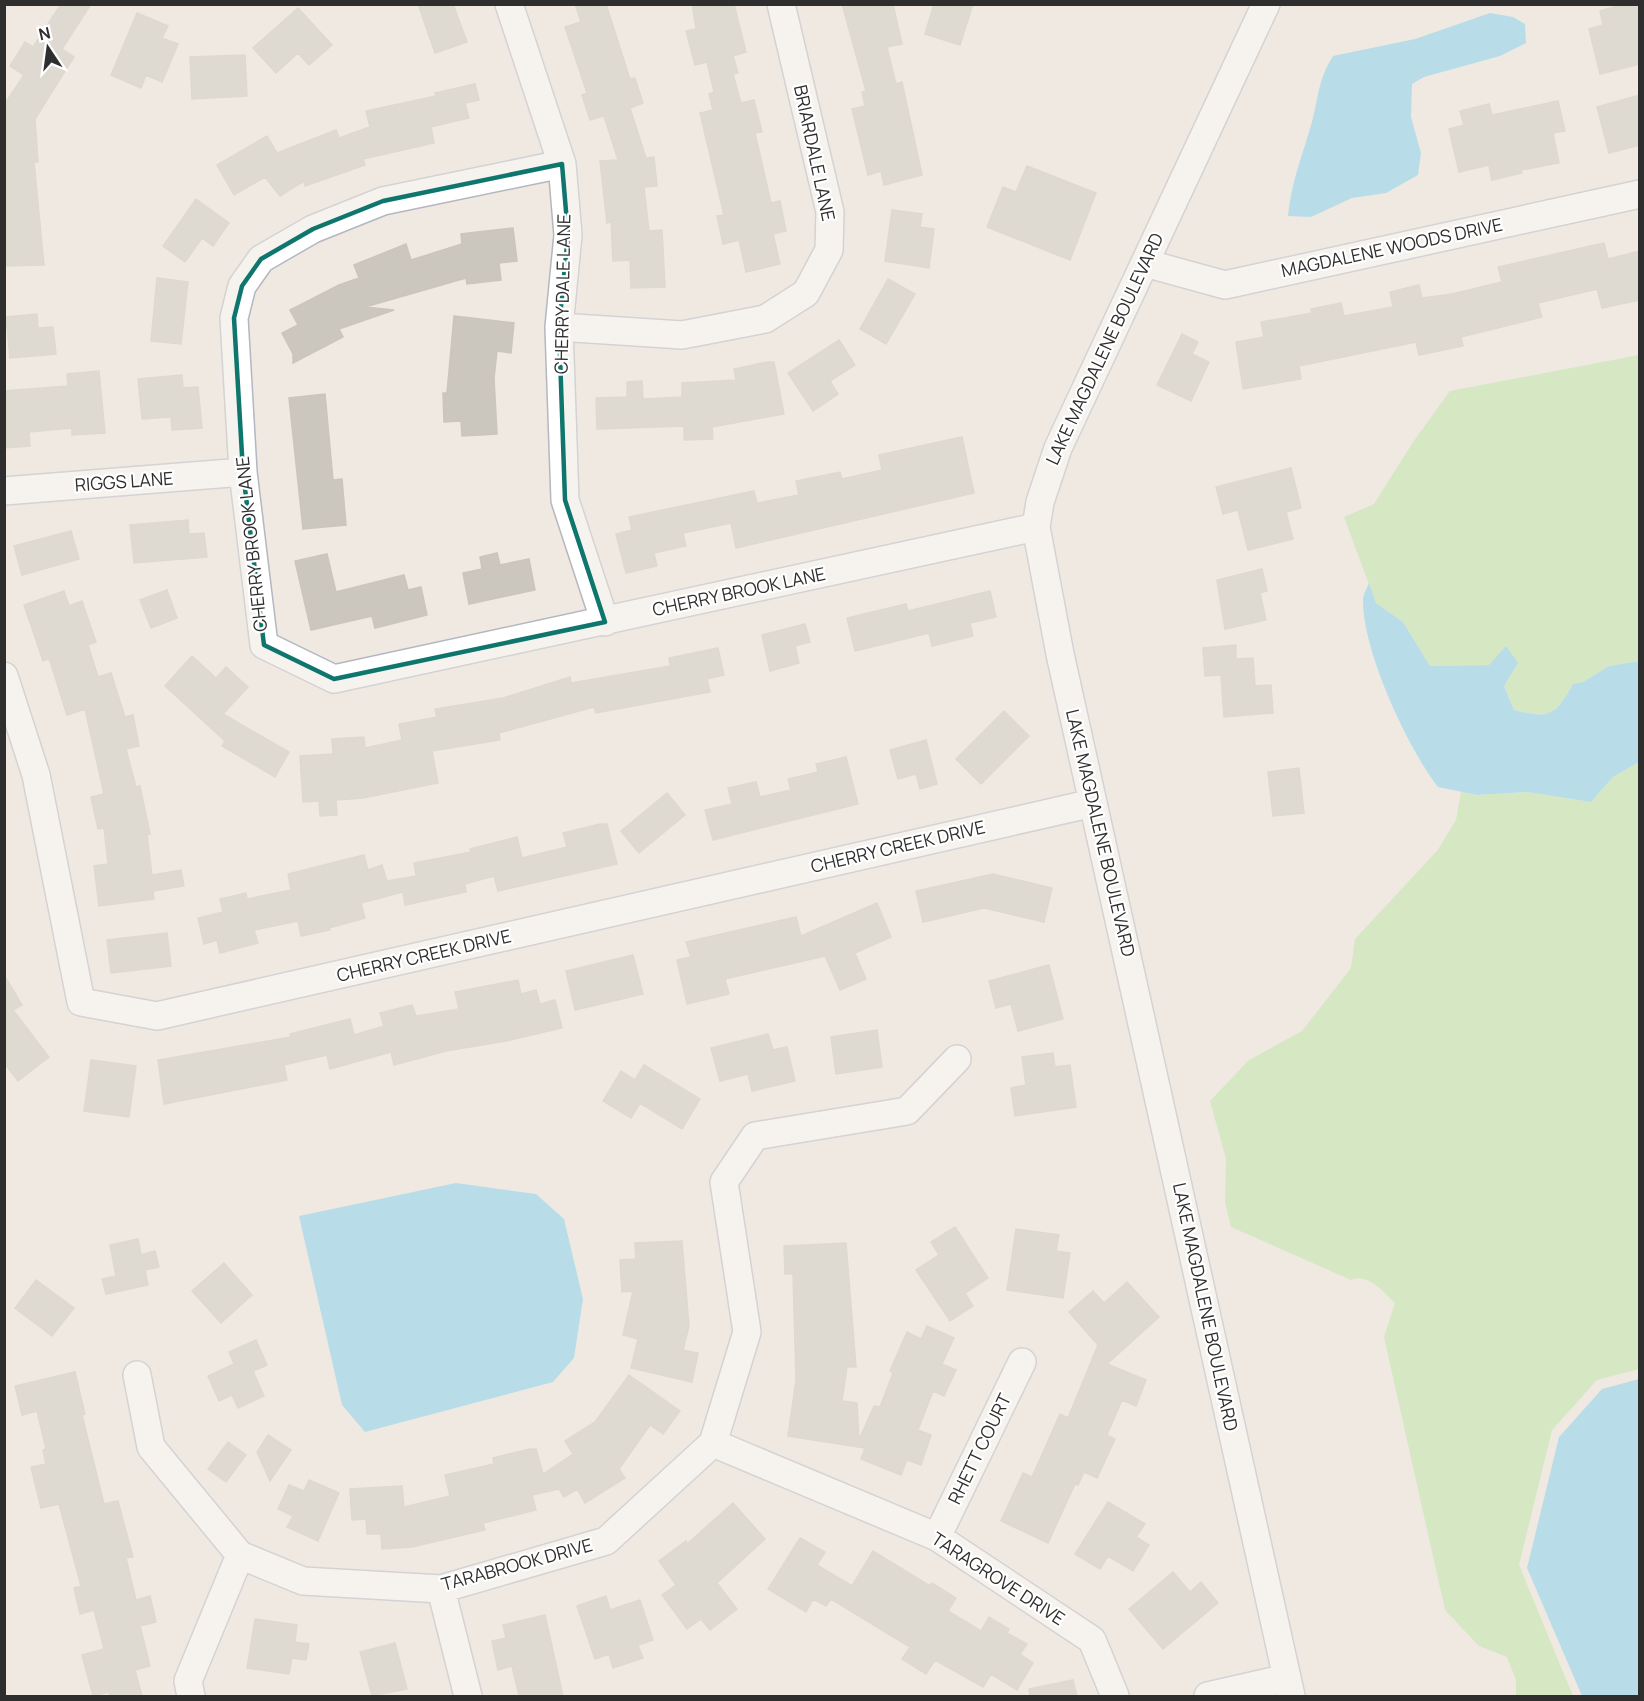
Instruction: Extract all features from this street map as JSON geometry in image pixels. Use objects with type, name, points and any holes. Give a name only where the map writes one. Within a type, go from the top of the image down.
[{"type":"street","name":"CHERRY DALE LANE","points":[[509,4],[562,164],[568,235],[559,327],[565,500],[605,622]]},
{"type":"street","name":"BRIARDALE LANE","points":[[559,327],[682,335],[765,319],[806,293],[829,250],[830,212],[781,4]]},
{"type":"street","name":"LAKE MAGDALENE BOULEVARD","points":[[1266,4],[1058,448],[1040,502],[1036,527],[1060,654],[1289,1687]]},
{"type":"street","name":"CHERRY BROOK LANE","points":[[562,164],[383,201],[313,229],[261,260],[242,286],[234,318],[243,472],[264,645],[334,679],[1036,527]]},
{"type":"street","name":"MAGDALENE WOODS DRIVE","points":[[1145,263],[1225,285],[1640,194]]},
{"type":"street","name":"RIGGS LANE","points":[[4,491],[243,472]]},
{"type":"street","name":"CHERRY CREEK DRIVE","points":[[4,676],[36,776],[81,1002],[157,1016],[1093,803]]},
{"type":"street","points":[[713,1443],[747,1332],[724,1182],[755,1136],[907,1111],[957,1059]]},
{"type":"street","name":"RHETT COURT","points":[[937,1537],[1022,1362]]},
{"type":"street","name":"TARABROOK DRIVE","points":[[137,1375],[152,1447],[240,1555],[303,1581],[441,1589],[606,1541],[713,1443]]},
{"type":"street","name":"TARAGROVE DRIVE","points":[[713,1443],[937,1537],[1092,1640],[1115,1696]]},
{"type":"street","points":[[191,1696],[188,1681],[240,1555]]},
{"type":"street","points":[[441,1589],[468,1696]]},
{"type":"street","points":[[1208,1696],[1289,1687]]},
{"type":"highlighted area","points":[[562,164],[568,235],[559,327],[565,500],[605,622],[334,679],[264,645],[243,472],[234,318],[242,286],[261,259],[313,229],[383,201]]},
{"type":"green space","points":[[1639,355],[1639,661],[1609,666],[1583,682],[1573,684],[1561,703],[1550,712],[1536,714],[1514,710],[1504,686],[1489,665],[1430,666],[1403,622],[1376,603],[1344,517],[1374,504],[1413,442],[1450,391]]},
{"type":"green space","points":[[1639,762],[1639,1369],[1597,1380],[1552,1430],[1519,1565],[1573,1696],[1516,1696],[1516,1680],[1507,1657],[1479,1646],[1445,1610],[1384,1337],[1395,1303],[1370,1281],[1351,1280],[1231,1227],[1225,1202],[1226,1159],[1210,1101],[1249,1060],[1302,1031],[1351,968],[1355,939],[1437,851],[1456,820],[1461,792],[1477,795],[1527,792],[1591,802],[1613,777]]},
{"type":"water","points":[[1490,13],[1513,17],[1525,24],[1526,43],[1500,56],[1424,77],[1412,84],[1411,117],[1421,153],[1418,175],[1386,193],[1352,198],[1311,217],[1288,216],[1295,180],[1322,80],[1333,56],[1415,39]]},
{"type":"water","points":[[1369,583],[1376,603],[1403,622],[1430,666],[1489,665],[1506,646],[1518,663],[1504,686],[1514,710],[1536,714],[1550,712],[1561,703],[1573,684],[1583,682],[1609,666],[1639,661],[1639,762],[1613,777],[1591,802],[1527,792],[1477,795],[1438,787],[1413,749],[1378,671],[1365,621],[1363,598]]},
{"type":"water","points":[[456,1183],[536,1194],[564,1219],[583,1299],[574,1358],[553,1382],[365,1432],[342,1405],[299,1216]]},
{"type":"water","points":[[1639,1379],[1639,1696],[1582,1696],[1527,1568],[1559,1437],[1602,1389]]},
{"type":"building","points":[[61,4],[91,4],[62,49],[74,57],[35,119],[38,162],[34,162],[44,265],[4,266],[4,105],[24,75],[10,66],[25,42],[33,47]]},
{"type":"building","points":[[418,4],[453,4],[467,42],[435,53]]},
{"type":"building","points":[[575,4],[606,4],[630,79],[635,78],[643,103],[630,108],[646,158],[654,157],[657,186],[644,187],[649,231],[662,230],[665,287],[631,288],[630,260],[613,261],[611,222],[607,223],[600,161],[618,160],[604,116],[590,120],[582,95],[587,93],[565,27],[581,22]]},
{"type":"building","points":[[692,4],[734,4],[746,52],[733,56],[738,73],[733,74],[741,103],[754,100],[762,132],[755,133],[771,203],[780,201],[786,231],[773,234],[780,264],[746,272],[739,240],[723,244],[717,216],[724,215],[700,113],[713,110],[709,94],[714,92],[707,62],[695,65],[686,31],[696,29]]},
{"type":"building","points":[[842,4],[893,4],[902,44],[887,47],[896,84],[902,82],[922,175],[884,185],[881,171],[868,175],[852,109],[865,106],[862,92],[866,91]]},
{"type":"building","points":[[934,4],[973,4],[960,45],[925,34]]},
{"type":"building","points":[[1624,4],[1640,4],[1640,64],[1600,74],[1589,29],[1603,25],[1600,11]]},
{"type":"building","points":[[298,8],[332,45],[309,65],[298,53],[276,73],[253,48]]},
{"type":"building","points":[[137,13],[168,26],[162,38],[178,44],[162,82],[146,75],[141,88],[111,75]]},
{"type":"building","points":[[245,55],[247,96],[192,99],[190,57]]},
{"type":"building","points":[[475,84],[479,100],[465,103],[469,118],[431,127],[434,143],[363,159],[365,165],[305,186],[304,181],[280,196],[265,177],[234,195],[217,165],[267,136],[277,153],[336,130],[339,138],[370,127],[366,111],[436,96],[435,93]]},
{"type":"building","points":[[1640,95],[1640,145],[1609,153],[1597,107]]},
{"type":"building","points":[[1558,101],[1565,131],[1553,133],[1559,163],[1521,170],[1522,173],[1492,180],[1489,165],[1459,172],[1449,129],[1464,125],[1460,111],[1489,104],[1492,115]]},
{"type":"building","points":[[1027,166],[1096,193],[1070,260],[987,227],[1003,187],[1016,192]]},
{"type":"building","points":[[196,199],[229,223],[213,246],[202,238],[185,262],[163,246]]},
{"type":"building","points":[[892,210],[922,214],[920,227],[934,229],[929,268],[885,261]]},
{"type":"building","points":[[513,228],[517,261],[499,263],[501,280],[467,284],[466,278],[365,307],[394,310],[339,329],[343,337],[293,363],[293,354],[282,333],[298,325],[290,310],[339,285],[359,278],[354,265],[406,244],[411,260],[462,244],[461,234]]},
{"type":"building","points":[[1604,243],[1608,259],[1640,251],[1640,300],[1602,308],[1597,289],[1538,303],[1542,317],[1461,337],[1463,346],[1419,355],[1416,342],[1299,366],[1301,379],[1243,389],[1236,342],[1264,337],[1261,322],[1312,313],[1311,309],[1341,303],[1344,316],[1393,307],[1390,292],[1419,285],[1422,298],[1452,294],[1502,282],[1498,267]]},
{"type":"building","points":[[157,278],[188,282],[181,344],[151,341]]},
{"type":"building","points":[[888,279],[915,294],[886,344],[860,329]]},
{"type":"building","points":[[37,314],[38,328],[53,327],[56,354],[10,358],[6,317]]},
{"type":"building","points":[[454,316],[514,323],[511,353],[497,351],[494,378],[497,434],[462,436],[461,421],[444,422],[443,393],[447,393]]},
{"type":"building","points":[[1182,334],[1198,342],[1192,354],[1209,362],[1191,401],[1157,385]]},
{"type":"building","points":[[839,340],[855,365],[830,381],[838,394],[813,411],[788,373]]},
{"type":"building","points":[[774,362],[784,414],[712,427],[713,439],[684,440],[684,426],[597,429],[596,398],[627,397],[627,382],[642,381],[643,399],[682,397],[682,383],[736,380],[734,369]]},
{"type":"building","points":[[99,371],[105,433],[72,435],[72,428],[29,432],[30,446],[4,448],[4,391],[68,386],[67,374]]},
{"type":"building","points":[[182,375],[183,388],[198,387],[202,428],[172,430],[171,417],[142,419],[138,379]]},
{"type":"building","points":[[325,394],[333,480],[342,479],[346,525],[303,529],[289,398]]},
{"type":"building","points":[[962,437],[974,493],[736,548],[731,523],[683,533],[686,546],[654,553],[657,566],[626,573],[616,534],[632,530],[629,517],[754,491],[757,503],[799,495],[796,481],[840,472],[842,479],[882,470],[879,455]]},
{"type":"building","points":[[1291,468],[1301,508],[1286,512],[1293,539],[1248,550],[1238,510],[1223,514],[1216,487]]},
{"type":"building","points":[[188,520],[189,534],[204,533],[207,557],[134,563],[130,525]]},
{"type":"building","points":[[71,531],[79,559],[22,575],[14,546]]},
{"type":"building","points":[[497,553],[500,565],[529,559],[535,590],[469,604],[463,573],[482,569],[480,557]]},
{"type":"building","points":[[327,554],[336,592],[404,575],[408,590],[421,587],[427,615],[375,628],[372,616],[311,630],[295,561]]},
{"type":"building","points":[[1262,569],[1267,591],[1260,593],[1266,620],[1225,629],[1217,580]]},
{"type":"building","points":[[167,590],[177,618],[151,628],[140,600]]},
{"type":"building","points":[[64,591],[69,606],[82,601],[96,642],[88,645],[98,677],[111,673],[125,717],[133,715],[139,746],[126,749],[136,787],[140,786],[150,834],[147,835],[152,875],[181,870],[184,886],[153,891],[154,899],[99,906],[94,866],[108,864],[104,828],[98,829],[91,797],[104,794],[85,709],[67,715],[49,658],[43,661],[24,605]]},
{"type":"building","points":[[990,591],[996,617],[970,623],[973,636],[932,646],[929,633],[855,651],[847,618],[906,604],[908,611]]},
{"type":"building","points":[[805,624],[810,642],[795,646],[799,663],[770,671],[762,635]]},
{"type":"building","points":[[1236,645],[1236,659],[1253,658],[1255,686],[1271,685],[1273,713],[1224,717],[1221,675],[1205,676],[1203,648]]},
{"type":"building","points":[[718,648],[724,675],[707,679],[710,692],[596,713],[594,707],[499,733],[500,740],[432,751],[438,783],[363,798],[336,800],[337,815],[320,816],[319,801],[303,802],[300,756],[333,754],[332,739],[364,737],[365,748],[402,740],[399,724],[437,717],[435,709],[503,698],[570,677],[571,683],[670,666],[669,658]]},
{"type":"building","points":[[192,656],[216,678],[226,667],[248,687],[223,714],[289,752],[275,777],[222,746],[225,741],[165,686]]},
{"type":"building","points":[[1004,711],[1029,736],[981,784],[956,759]]},
{"type":"building","points":[[926,740],[937,784],[920,789],[916,774],[898,779],[890,750]]},
{"type":"building","points":[[846,757],[858,804],[713,840],[705,810],[732,804],[728,788],[756,782],[760,797],[791,790],[788,779],[818,772],[816,764]]},
{"type":"building","points":[[1299,768],[1304,813],[1273,816],[1268,772]]},
{"type":"building","points":[[667,793],[685,815],[639,853],[621,831]]},
{"type":"building","points":[[607,824],[617,864],[498,891],[494,876],[465,884],[466,892],[405,905],[403,892],[361,903],[365,918],[329,928],[330,930],[301,936],[298,921],[254,930],[258,943],[220,953],[217,940],[204,944],[198,918],[223,912],[220,899],[246,893],[247,899],[291,890],[288,874],[364,855],[368,870],[382,865],[387,881],[416,876],[414,863],[471,852],[470,849],[517,837],[522,858],[567,847],[563,833]]},
{"type":"building","points":[[993,874],[1052,888],[1044,922],[984,908],[923,922],[916,891]]},
{"type":"building","points":[[877,903],[891,937],[855,953],[866,979],[840,990],[825,956],[725,979],[729,994],[687,1004],[677,960],[691,957],[686,942],[796,917],[801,936]]},
{"type":"building","points":[[167,933],[171,966],[111,973],[107,940]]},
{"type":"building","points":[[633,955],[643,994],[575,1010],[566,971]]},
{"type":"building","points":[[1049,965],[1063,1019],[1018,1031],[1011,1004],[996,1008],[989,981]]},
{"type":"building","points":[[4,975],[22,1005],[13,1010],[49,1057],[18,1081],[4,1063]]},
{"type":"building","points":[[518,980],[521,994],[536,990],[540,1004],[555,1000],[562,1028],[506,1041],[446,1051],[394,1065],[391,1052],[330,1069],[327,1055],[284,1065],[287,1080],[164,1104],[158,1060],[291,1037],[290,1034],[350,1019],[354,1035],[384,1026],[380,1013],[412,1005],[416,1016],[459,1009],[455,992]]},
{"type":"building","points":[[877,1030],[882,1067],[836,1074],[831,1037]]},
{"type":"building","points":[[768,1034],[773,1050],[787,1047],[795,1081],[752,1091],[748,1074],[720,1081],[711,1048]]},
{"type":"building","points":[[1053,1053],[1055,1067],[1070,1065],[1076,1107],[1015,1116],[1011,1088],[1026,1085],[1022,1057]]},
{"type":"building","points":[[91,1060],[136,1066],[129,1117],[84,1111]]},
{"type":"building","points":[[644,1065],[700,1099],[682,1129],[640,1103],[631,1118],[603,1101],[621,1071],[635,1080]]},
{"type":"building","points":[[955,1227],[988,1278],[965,1293],[973,1306],[950,1321],[916,1270],[939,1255],[931,1242]]},
{"type":"building","points":[[1016,1229],[1059,1235],[1056,1251],[1070,1253],[1063,1298],[1007,1290]]},
{"type":"building","points":[[138,1239],[141,1255],[155,1251],[159,1267],[145,1270],[148,1285],[106,1294],[102,1279],[116,1276],[110,1245]]},
{"type":"building","points":[[682,1241],[689,1326],[683,1350],[698,1353],[692,1382],[631,1368],[638,1339],[623,1335],[633,1291],[622,1292],[620,1260],[636,1259],[635,1243]]},
{"type":"building","points":[[846,1243],[856,1367],[847,1367],[842,1401],[857,1403],[859,1440],[874,1406],[880,1407],[893,1373],[890,1371],[907,1332],[921,1339],[927,1326],[954,1338],[942,1364],[956,1370],[944,1396],[933,1391],[918,1430],[931,1435],[921,1465],[907,1460],[901,1475],[861,1459],[865,1448],[788,1436],[796,1380],[793,1274],[785,1274],[784,1246]]},
{"type":"building","points":[[224,1263],[252,1295],[221,1323],[192,1291]]},
{"type":"building","points":[[36,1280],[74,1308],[52,1336],[15,1308]]},
{"type":"building","points":[[1127,1282],[1159,1317],[1107,1364],[1146,1380],[1136,1406],[1122,1400],[1107,1435],[1115,1439],[1097,1478],[1084,1472],[1078,1485],[1075,1484],[1048,1543],[1001,1521],[1023,1473],[1032,1477],[1060,1414],[1068,1418],[1098,1345],[1069,1312],[1093,1291],[1104,1303]]},
{"type":"building","points":[[256,1340],[267,1365],[253,1371],[264,1396],[238,1408],[232,1395],[219,1401],[208,1376],[234,1364],[229,1352]]},
{"type":"building","points":[[75,1372],[85,1414],[82,1415],[104,1504],[118,1501],[133,1557],[126,1558],[136,1600],[150,1596],[156,1622],[140,1626],[150,1666],[135,1670],[142,1696],[110,1696],[109,1692],[93,1696],[82,1655],[104,1649],[94,1610],[80,1614],[74,1588],[81,1586],[59,1504],[41,1508],[31,1467],[46,1464],[43,1450],[46,1449],[37,1411],[22,1415],[15,1386]]},
{"type":"building","points":[[629,1375],[680,1411],[663,1434],[650,1425],[619,1469],[625,1478],[585,1503],[577,1489],[564,1497],[559,1489],[532,1495],[536,1510],[483,1523],[485,1530],[412,1547],[382,1549],[381,1534],[367,1534],[366,1519],[352,1520],[350,1489],[402,1486],[404,1507],[450,1496],[445,1475],[494,1464],[493,1458],[530,1449],[536,1449],[543,1474],[573,1454],[565,1441],[595,1422]]},
{"type":"building","points":[[268,1435],[291,1450],[270,1481],[257,1452]]},
{"type":"building","points":[[228,1442],[246,1455],[226,1482],[208,1469]]},
{"type":"building","points":[[309,1480],[339,1493],[318,1541],[287,1527],[293,1516],[278,1509],[289,1485],[304,1491]]},
{"type":"building","points":[[1108,1502],[1145,1524],[1136,1537],[1149,1545],[1133,1571],[1108,1556],[1100,1569],[1075,1554]]},
{"type":"building","points":[[733,1503],[765,1539],[717,1583],[737,1609],[710,1630],[701,1619],[687,1629],[662,1595],[676,1585],[659,1561],[686,1541],[687,1544]]},
{"type":"building","points":[[800,1538],[825,1552],[817,1565],[852,1586],[873,1551],[930,1586],[932,1583],[956,1598],[948,1611],[981,1631],[989,1617],[1009,1629],[1007,1633],[1027,1644],[1020,1654],[1033,1663],[1017,1690],[991,1674],[983,1687],[935,1660],[926,1674],[902,1659],[910,1647],[831,1599],[826,1606],[813,1599],[806,1612],[768,1589]]},
{"type":"building","points":[[1173,1572],[1190,1592],[1201,1582],[1218,1603],[1163,1649],[1129,1609]]},
{"type":"building","points":[[606,1596],[610,1610],[640,1600],[653,1640],[638,1645],[643,1658],[613,1668],[609,1654],[595,1659],[577,1606]]},
{"type":"building","points":[[545,1615],[563,1696],[519,1696],[512,1666],[498,1670],[492,1641],[506,1638],[503,1625]]},
{"type":"building","points":[[255,1619],[297,1625],[295,1642],[309,1644],[306,1660],[292,1658],[289,1674],[247,1668]]},
{"type":"building","points":[[395,1643],[407,1689],[372,1696],[360,1652]]},
{"type":"building","points":[[1073,1680],[1077,1696],[1030,1696],[1029,1689]]}]
